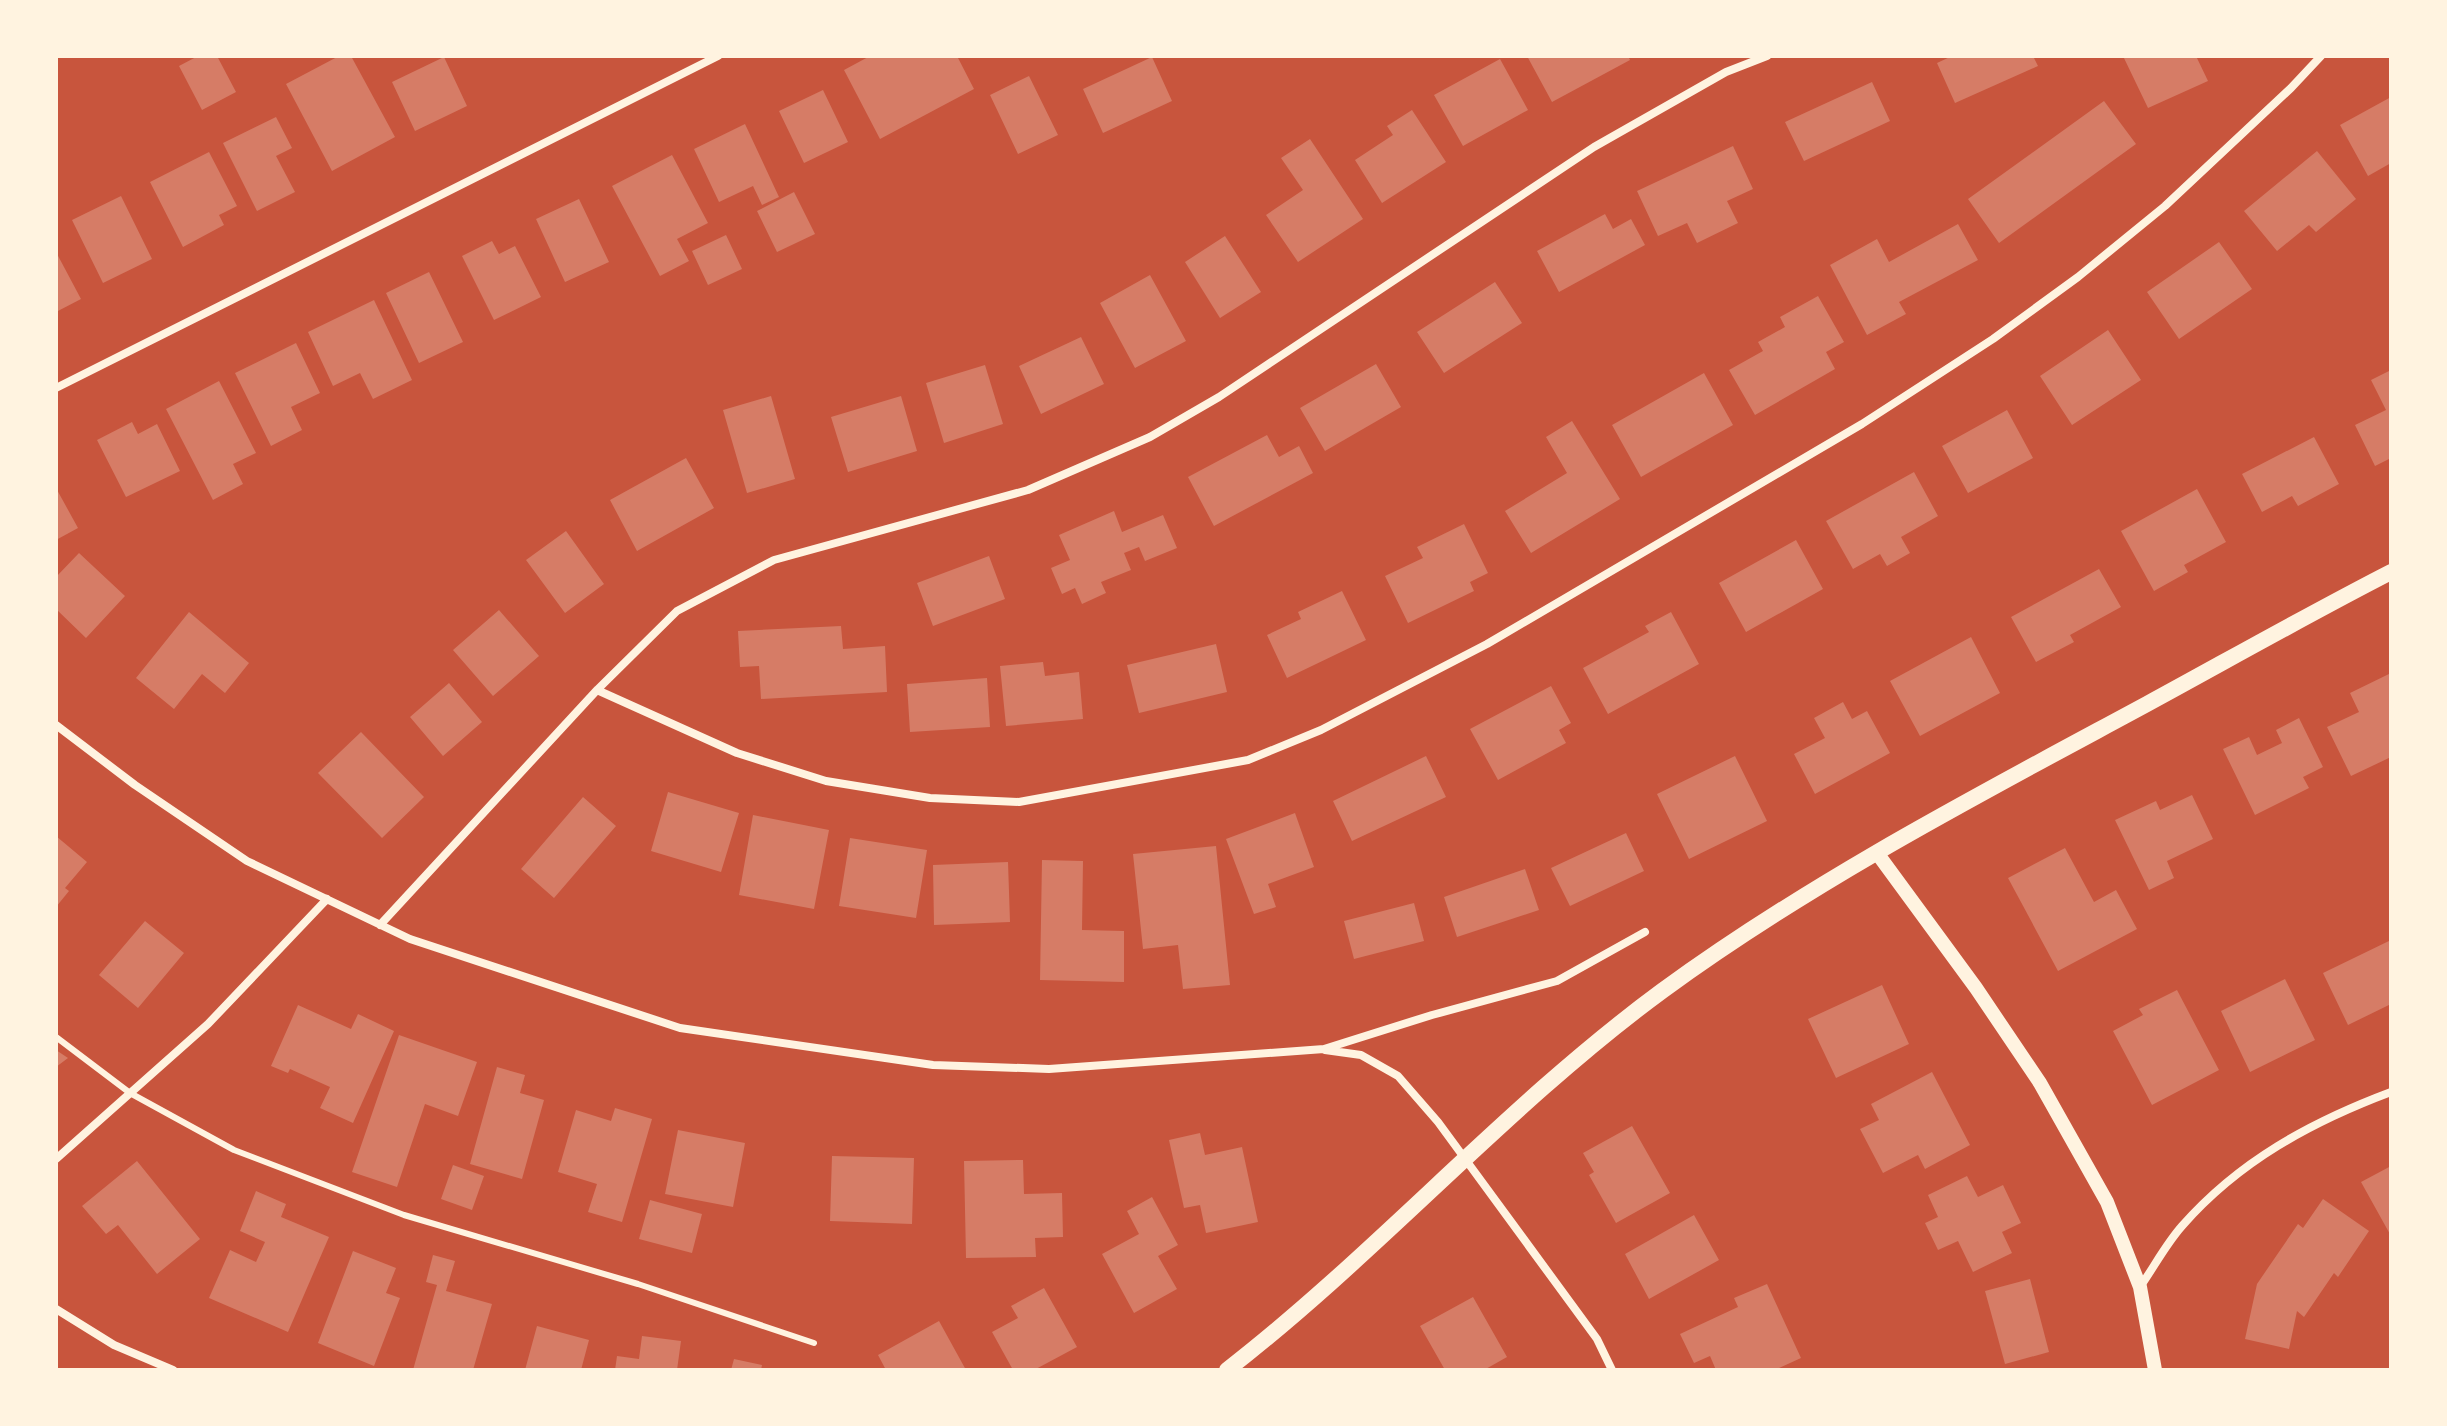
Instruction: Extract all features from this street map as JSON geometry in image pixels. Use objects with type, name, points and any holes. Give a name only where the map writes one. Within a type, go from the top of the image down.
[{"type":"main road","points":[[1227,1370],[1304,1308],[1542,1089],[1663,990],[1765,920],[2000,782],[2391,572]]},
{"type":"street","points":[[56,388],[718,56]]},
{"type":"street","points":[[380,925],[597,690],[677,611],[774,560],[1028,490],[1150,437],[1219,397],[1594,147],[1726,72],[1767,56]]},
{"type":"street","points":[[597,690],[737,753],[826,781],[930,798],[1019,802],[1248,760],[1321,730],[1487,644],[1862,424],[1980,347],[2078,277],[2165,206],[2321,56]]},
{"type":"street","points":[[56,725],[135,785],[247,861],[410,939],[680,1028],[933,1065],[1049,1069],[1324,1049],[1557,981],[1645,932]]},
{"type":"street","points":[[1877,853],[1976,988],[2040,1083],[2107,1202],[2140,1287],[2155,1370]]},
{"type":"street","points":[[56,1159],[208,1024],[327,899]]},
{"type":"street","points":[[1324,1049],[1361,1055],[1398,1076],[1438,1122],[1597,1339],[1612,1370]]},
{"type":"street","points":[[2140,1287],[2180,1228],[2221,1187],[2263,1153],[2337,1112],[2391,1092]]},
{"type":"street","points":[[56,1309],[114,1345],[173,1370]]},
{"type":"lane","points":[[56,1037],[130,1093],[234,1150],[404,1215],[638,1284],[814,1343]]},
{"type":"building","points":[[198,56],[217,56],[236,92],[202,110],[179,66]]},
{"type":"building","points":[[339,56],[351,56],[395,137],[332,171],[286,84]]},
{"type":"building","points":[[870,56],[957,56],[974,89],[880,139],[844,70]]},
{"type":"building","points":[[1527,56],[1628,56],[1630,60],[1552,102]]},
{"type":"building","points":[[1952,56],[2033,56],[2038,66],[1955,103],[1937,63]]},
{"type":"building","points":[[2123,56],[2196,56],[2208,81],[2148,108]]},
{"type":"building","points":[[444,57],[467,106],[415,131],[392,82]]},
{"type":"building","points":[[1152,57],[1172,101],[1103,133],[1083,89]]},
{"type":"building","points":[[1500,59],[1528,110],[1463,146],[1434,95]]},
{"type":"building","points":[[1029,76],[1058,135],[1018,154],[990,95]]},
{"type":"building","points":[[1872,82],[1890,121],[1804,161],[1785,122]]},
{"type":"building","points":[[823,90],[848,142],[804,163],[779,111]]},
{"type":"building","points":[[2391,97],[2391,163],[2368,176],[2340,125]]},
{"type":"building","points":[[2104,101],[2136,144],[1999,243],[1968,199]]},
{"type":"building","points":[[1412,110],[1446,162],[1382,203],[1355,160],[1393,135],[1387,126]]},
{"type":"building","points":[[276,117],[292,148],[276,156],[295,192],[257,211],[223,143]]},
{"type":"building","points":[[745,124],[779,197],[762,205],[753,186],[719,202],[694,149]]},
{"type":"building","points":[[1310,139],[1363,219],[1298,262],[1266,215],[1303,190],[1281,158]]},
{"type":"building","points":[[1733,146],[1753,189],[1727,201],[1738,223],[1697,243],[1687,223],[1658,236],[1637,191]]},
{"type":"building","points":[[2317,151],[2356,199],[2316,232],[2309,225],[2277,251],[2244,211]]},
{"type":"building","points":[[209,152],[237,206],[219,215],[224,225],[183,247],[150,182]]},
{"type":"building","points":[[672,155],[708,223],[677,239],[689,261],[660,276],[612,186]]},
{"type":"building","points":[[794,192],[815,234],[777,252],[757,211]]},
{"type":"building","points":[[121,196],[152,259],[103,283],[72,220]]},
{"type":"building","points":[[579,199],[609,262],[565,282],[536,219]]},
{"type":"building","points":[[1605,214],[1613,229],[1631,219],[1645,245],[1559,292],[1537,251]]},
{"type":"building","points":[[1958,224],[1978,260],[1899,302],[1906,314],[1867,335],[1830,265],[1877,239],[1889,262]]},
{"type":"building","points":[[726,235],[742,269],[708,285],[692,251]]},
{"type":"building","points":[[1225,236],[1261,292],[1220,318],[1185,262]]},
{"type":"building","points":[[492,241],[499,254],[515,246],[541,297],[494,320],[462,256]]},
{"type":"building","points":[[2219,242],[2252,289],[2179,339],[2147,292]]},
{"type":"building","points":[[56,252],[81,299],[56,312]]},
{"type":"building","points":[[429,272],[463,342],[419,363],[386,293]]},
{"type":"building","points":[[1150,275],[1186,341],[1135,368],[1100,303]]},
{"type":"building","points":[[1495,282],[1522,323],[1444,373],[1417,332]]},
{"type":"building","points":[[1818,296],[1844,342],[1826,352],[1835,369],[1755,415],[1729,370],[1763,351],[1758,342],[1785,327],[1780,317]]},
{"type":"building","points":[[374,300],[412,380],[373,399],[360,373],[333,386],[308,332]]},
{"type":"building","points":[[2108,330],[2141,380],[2072,425],[2040,376]]},
{"type":"building","points":[[1081,337],[1104,384],[1041,414],[1019,366]]},
{"type":"building","points":[[296,343],[320,393],[291,407],[302,430],[271,446],[235,373]]},
{"type":"building","points":[[1376,364],[1401,407],[1325,451],[1300,408]]},
{"type":"building","points":[[985,365],[1003,424],[944,443],[926,383]]},
{"type":"building","points":[[2391,370],[2391,458],[2375,466],[2355,425],[2386,410],[2371,380]]},
{"type":"building","points":[[1704,373],[1733,425],[1641,477],[1612,425]]},
{"type":"building","points":[[219,381],[256,453],[233,464],[243,484],[213,500],[166,409]]},
{"type":"building","points":[[771,396],[795,479],[747,493],[723,410]]},
{"type":"building","points":[[901,396],[917,451],[848,472],[831,417]]},
{"type":"building","points":[[2007,410],[2033,458],[1968,493],[1942,446]]},
{"type":"building","points":[[1572,421],[1620,499],[1531,553],[1505,511],[1567,473],[1546,437]]},
{"type":"building","points":[[132,422],[138,434],[157,424],[180,471],[126,497],[97,440]]},
{"type":"building","points":[[1267,435],[1279,457],[1299,446],[1313,473],[1214,526],[1188,477]]},
{"type":"building","points":[[2314,437],[2339,484],[2298,506],[2292,496],[2262,512],[2242,474]]},
{"type":"building","points":[[686,458],[714,508],[637,551],[610,500]]},
{"type":"building","points":[[1914,472],[1938,516],[1901,537],[1910,553],[1887,566],[1880,554],[1853,569],[1826,521]]},
{"type":"building","points":[[56,488],[78,528],[56,540]]},
{"type":"building","points":[[2197,489],[2226,542],[2184,565],[2188,572],[2154,591],[2121,531]]},
{"type":"building","points":[[1114,511],[1122,532],[1163,515],[1177,548],[1145,561],[1139,547],[1124,553],[1131,570],[1101,582],[1106,593],[1082,604],[1075,588],[1062,594],[1051,568],[1070,560],[1059,535]]},
{"type":"building","points":[[1464,524],[1488,573],[1470,582],[1474,591],[1408,623],[1385,576],[1423,558],[1417,547]]},
{"type":"building","points":[[566,531],[604,584],[565,613],[526,560]]},
{"type":"building","points":[[1796,540],[1823,589],[1746,632],[1719,583]]},
{"type":"building","points":[[79,553],[125,596],[86,638],[56,609],[56,577]]},
{"type":"building","points":[[989,556],[1005,599],[933,626],[917,583]]},
{"type":"building","points":[[2099,569],[2121,607],[2070,635],[2074,642],[2036,662],[2011,617]]},
{"type":"building","points":[[1342,591],[1366,640],[1287,678],[1267,635],[1301,619],[1298,612]]},
{"type":"building","points":[[499,610],[539,656],[493,696],[453,650]]},
{"type":"building","points":[[189,612],[249,663],[225,693],[202,674],[174,709],[136,678]]},
{"type":"building","points":[[1671,612],[1699,664],[1608,714],[1583,668],[1649,632],[1645,626]]},
{"type":"building","points":[[841,626],[843,649],[885,646],[887,692],[761,699],[759,666],[740,667],[738,631]]},
{"type":"building","points":[[1971,637],[2000,693],[1920,736],[1890,681]]},
{"type":"building","points":[[1216,644],[1227,692],[1139,713],[1127,665]]},
{"type":"building","points":[[1043,662],[1045,676],[1079,672],[1083,719],[1006,726],[1000,666]]},
{"type":"building","points":[[2391,673],[2391,757],[2351,776],[2327,727],[2359,712],[2350,693]]},
{"type":"building","points":[[987,678],[990,727],[910,732],[907,684]]},
{"type":"building","points":[[449,683],[482,722],[443,756],[410,717]]},
{"type":"building","points":[[1551,686],[1571,723],[1559,730],[1566,743],[1498,780],[1470,729]]},
{"type":"building","points":[[1843,702],[1852,719],[1867,711],[1890,753],[1815,794],[1794,754],[1825,738],[1814,718]]},
{"type":"building","points":[[2299,718],[2323,767],[2303,777],[2309,788],[2255,815],[2223,749],[2249,737],[2257,755],[2282,743],[2276,730]]},
{"type":"building","points":[[361,732],[424,797],[382,838],[318,773]]},
{"type":"building","points":[[1426,756],[1446,797],[1352,841],[1333,801]]},
{"type":"building","points":[[1735,756],[1767,821],[1689,859],[1657,794]]},
{"type":"building","points":[[668,792],[739,813],[721,872],[651,851]]},
{"type":"building","points":[[2192,795],[2213,839],[2167,861],[2174,878],[2149,890],[2115,820],[2156,801],[2160,810]]},
{"type":"building","points":[[583,797],[616,826],[554,898],[521,869]]},
{"type":"building","points":[[1295,813],[1314,867],[1268,884],[1276,907],[1254,914],[1226,839]]},
{"type":"building","points":[[753,815],[829,830],[814,909],[739,895]]},
{"type":"building","points":[[1626,833],[1644,871],[1570,906],[1551,868]]},
{"type":"building","points":[[56,836],[87,862],[65,888],[69,891],[56,907]]},
{"type":"building","points":[[850,838],[927,850],[916,918],[839,906]]},
{"type":"building","points":[[1216,846],[1230,985],[1183,989],[1178,945],[1143,949],[1133,854]]},
{"type":"building","points":[[2065,848],[2094,902],[2116,890],[2137,929],[2058,971],[2008,878]]},
{"type":"building","points":[[1042,860],[1083,861],[1082,930],[1124,931],[1124,982],[1040,980]]},
{"type":"building","points":[[1008,862],[1010,922],[934,925],[933,865]]},
{"type":"building","points":[[1525,869],[1539,910],[1457,937],[1444,897]]},
{"type":"building","points":[[1414,903],[1424,941],[1354,959],[1344,921]]},
{"type":"building","points":[[145,921],[184,953],[138,1008],[99,975]]},
{"type":"building","points":[[2391,940],[2391,1004],[2348,1025],[2323,973]]},
{"type":"building","points":[[2285,979],[2315,1040],[2250,1072],[2221,1011]]},
{"type":"building","points":[[1882,985],[1909,1044],[1836,1078],[1808,1019]]},
{"type":"building","points":[[2177,990],[2219,1070],[2152,1105],[2113,1031],[2143,1015],[2139,1009]]},
{"type":"building","points":[[298,1005],[351,1029],[358,1014],[394,1031],[353,1123],[320,1108],[330,1087],[290,1069],[288,1073],[271,1066]]},
{"type":"building","points":[[399,1035],[477,1062],[458,1116],[425,1104],[397,1187],[352,1172]]},
{"type":"building","points":[[56,1050],[68,1058],[56,1067]]},
{"type":"building","points":[[497,1067],[525,1075],[520,1093],[544,1100],[522,1179],[470,1164]]},
{"type":"building","points":[[1932,1072],[1970,1145],[1925,1169],[1918,1155],[1883,1173],[1860,1129],[1879,1120],[1871,1104]]},
{"type":"building","points":[[615,1108],[652,1119],[622,1222],[588,1212],[597,1184],[558,1172],[576,1110],[611,1121]]},
{"type":"building","points":[[1632,1126],[1670,1193],[1616,1223],[1589,1175],[1594,1172],[1583,1153]]},
{"type":"building","points":[[678,1130],[745,1143],[733,1207],[665,1194]]},
{"type":"building","points":[[1200,1133],[1205,1155],[1242,1147],[1258,1222],[1206,1233],[1200,1205],[1184,1208],[1169,1140]]},
{"type":"building","points":[[832,1156],[914,1158],[912,1224],[830,1221]]},
{"type":"building","points":[[1023,1160],[1024,1194],[1062,1193],[1063,1237],[1035,1238],[1036,1257],[966,1258],[964,1161]]},
{"type":"building","points":[[137,1161],[200,1239],[157,1274],[118,1225],[106,1234],[82,1206]]},
{"type":"building","points":[[453,1165],[484,1176],[472,1210],[441,1199]]},
{"type":"building","points":[[2391,1166],[2391,1236],[2361,1182]]},
{"type":"building","points":[[1967,1176],[1978,1197],[2003,1185],[2021,1223],[2002,1232],[2012,1253],[1973,1272],[1958,1241],[1938,1250],[1925,1223],[1938,1217],[1928,1195]]},
{"type":"building","points":[[256,1191],[286,1204],[281,1217],[329,1237],[288,1332],[209,1298],[230,1250],[256,1262],[265,1242],[240,1231]]},
{"type":"building","points":[[1152,1197],[1178,1245],[1158,1256],[1177,1289],[1134,1313],[1102,1254],[1139,1234],[1127,1211]]},
{"type":"building","points":[[2323,1199],[2369,1231],[2338,1277],[2334,1273],[2304,1317],[2297,1311],[2289,1349],[2245,1339],[2257,1284],[2298,1224],[2303,1228]]},
{"type":"building","points":[[650,1200],[702,1214],[692,1253],[639,1239]]},
{"type":"building","points":[[1694,1215],[1719,1260],[1649,1299],[1625,1254]]},
{"type":"building","points":[[353,1251],[396,1268],[386,1293],[400,1298],[374,1366],[318,1343]]},
{"type":"building","points":[[433,1255],[455,1261],[446,1291],[492,1304],[473,1370],[413,1370],[437,1285],[426,1282]]},
{"type":"building","points":[[2030,1279],[2049,1352],[2005,1364],[1985,1291]]},
{"type":"building","points":[[1767,1284],[1801,1358],[1775,1370],[1716,1370],[1710,1356],[1694,1363],[1680,1334],[1738,1307],[1734,1298]]},
{"type":"building","points":[[1044,1288],[1077,1347],[1034,1370],[1013,1370],[992,1332],[1018,1318],[1011,1306]]},
{"type":"building","points":[[1473,1297],[1507,1357],[1484,1370],[1445,1370],[1420,1326]]},
{"type":"building","points":[[939,1321],[966,1370],[886,1370],[878,1355]]},
{"type":"building","points":[[537,1326],[589,1340],[581,1370],[525,1370]]},
{"type":"building","points":[[642,1336],[681,1341],[677,1370],[615,1370],[617,1356],[639,1359]]},
{"type":"building","points":[[734,1359],[762,1365],[761,1370],[731,1370]]}]
